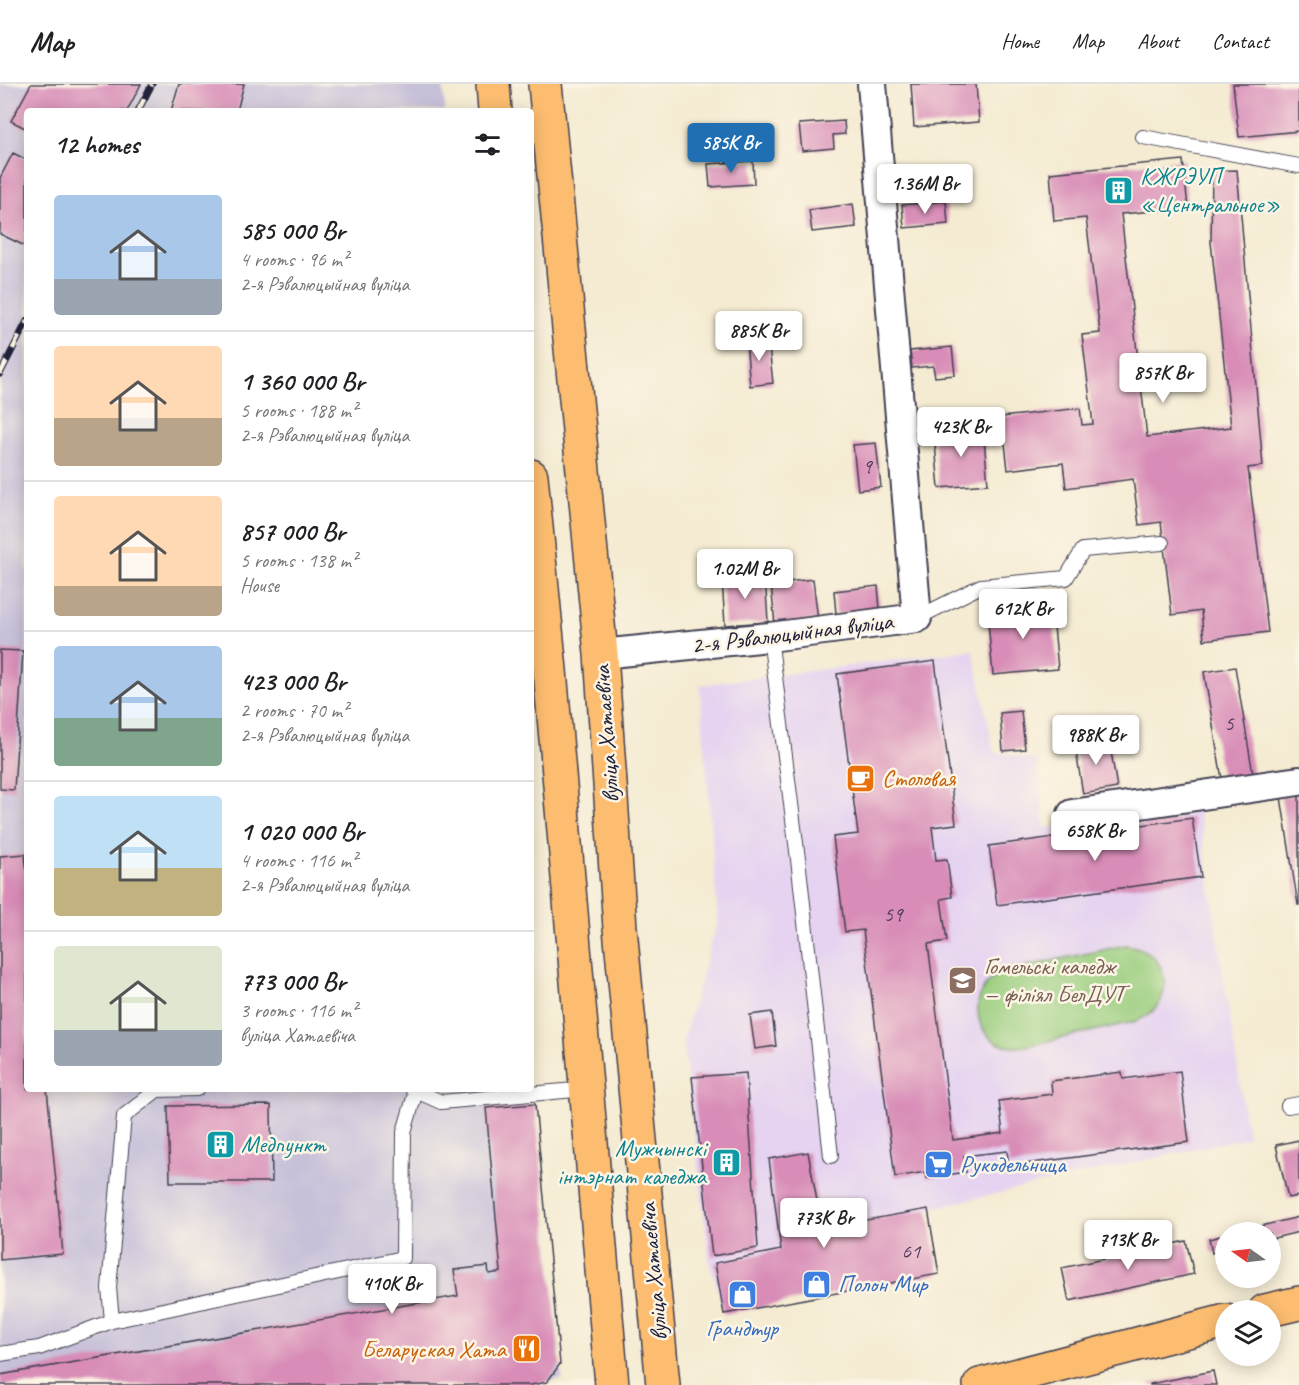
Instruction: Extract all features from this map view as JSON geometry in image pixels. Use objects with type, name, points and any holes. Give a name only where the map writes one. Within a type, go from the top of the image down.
[{"type":"main road","points":[[493,84],[495,108]]},
{"type":"main road","name":"вуліца Хатаевіча","points":[[546,84],[601,654],[620,928],[663,1385]]},
{"type":"main road","name":"вуліца Хатаевіча","points":[[534,509],[612,1385]]},
{"type":"main road","points":[[1281,1307],[1299,1303]]},
{"type":"main road","points":[[980,1385],[1215,1324]]},
{"type":"street","name":"2-я Рэвалюцыйная вуліца","points":[[601,654],[917,618],[872,84]]},
{"type":"street","points":[[1072,814],[1299,781]]},
{"type":"lane","points":[[1143,137],[1299,166]]},
{"type":"lane","points":[[917,618],[981,586],[1066,578],[1083,550],[1162,543]]},
{"type":"lane","points":[[770,636],[831,1156]]},
{"type":"lane","points":[[418,1092],[441,1102],[586,1089]]},
{"type":"lane","points":[[112,1322],[109,1288],[124,1116],[154,1092]]},
{"type":"lane","points":[[0,1354],[39,1348],[112,1322],[403,1258],[404,1132],[414,1092]]},
{"type":"shaded area","points":[[0,84],[443,84],[445,108],[24,108],[24,1092],[493,1092],[494,1107],[535,1104],[562,1379],[531,1385],[0,1385]]},
{"type":"shaded area","name":"Гомельскі каледж — філіял БелДУТ","points":[[973,650],[994,752],[1037,760],[1045,828],[1198,808],[1248,1137],[928,1209],[939,1274],[724,1314],[709,1258],[683,1040],[718,920],[700,685]]},
{"type":"green space","points":[[1126,945],[1142,949],[1153,957],[1161,968],[1164,980],[1163,993],[1158,1005],[1148,1015],[1133,1022],[1017,1047],[997,1043],[980,1023],[979,998],[985,986],[995,976],[1009,970]]},
{"type":"building","points":[[31,84],[141,84],[129,108],[24,108],[24,128],[11,121]]},
{"type":"building","points":[[179,84],[244,84],[238,108],[172,108]]},
{"type":"building","points":[[911,84],[976,84],[979,122],[914,127]]},
{"type":"building","points":[[1233,84],[1299,84],[1299,131],[1239,137]]},
{"type":"building","points":[[844,121],[845,134],[833,135],[834,148],[802,151],[799,124]]},
{"type":"building","points":[[13,153],[24,158],[24,246],[0,234],[0,178]]},
{"type":"building","points":[[1183,160],[1188,208],[1121,214],[1147,437],[1231,427],[1211,242],[1212,171],[1237,170],[1263,466],[1248,468],[1268,632],[1204,640],[1201,611],[1172,615],[1161,522],[1139,525],[1133,479],[1066,488],[1063,463],[1008,470],[1002,417],[1080,408],[1082,425],[1093,424],[1082,335],[1100,333],[1086,218],[1054,221],[1050,173]]},
{"type":"building","points":[[753,161],[754,184],[710,187],[708,164]]},
{"type":"building","points":[[946,201],[948,224],[904,228],[902,205]]},
{"type":"building","points":[[853,204],[856,227],[812,232],[809,210]]},
{"type":"building","points":[[768,338],[773,383],[750,386],[746,341]]},
{"type":"building","points":[[952,347],[955,375],[935,377],[933,366],[912,368],[910,351]]},
{"type":"building","points":[[983,428],[988,484],[939,488],[934,433]]},
{"type":"building","points":[[876,443],[881,487],[858,490],[853,445]]},
{"type":"building","points":[[765,576],[768,622],[725,625],[722,579]]},
{"type":"building","points":[[813,579],[818,620],[775,625],[771,584]]},
{"type":"building","points":[[878,586],[880,609],[836,614],[834,591]]},
{"type":"building","points":[[1052,605],[1058,669],[993,675],[987,611]]},
{"type":"building","points":[[0,650],[23,651],[14,790],[0,789]]},
{"type":"building","points":[[935,661],[956,824],[932,827],[936,860],[947,859],[952,897],[941,899],[947,941],[928,944],[953,1140],[1003,1133],[999,1101],[1052,1094],[1051,1081],[1122,1072],[1123,1079],[1180,1071],[1189,1142],[1009,1166],[1007,1151],[964,1156],[966,1172],[927,1178],[926,1172],[895,1177],[863,930],[845,932],[833,837],[858,834],[837,674]]},
{"type":"building","points":[[1235,667],[1253,774],[1222,779],[1204,672]]},
{"type":"building","points":[[1021,711],[1025,749],[1003,751],[1000,713]]},
{"type":"building","points":[[1109,739],[1117,788],[1083,794],[1075,745]]},
{"type":"building","points":[[1299,795],[1299,905],[1298,905],[1281,797]]},
{"type":"building","points":[[1192,818],[1201,877],[997,905],[989,846]]},
{"type":"building","points":[[24,854],[24,1092],[47,1092],[63,1254],[0,1260],[0,856]]},
{"type":"building","points":[[772,1012],[776,1046],[755,1049],[750,1015]]},
{"type":"building","name":"Мужчынскі інтэрнат каледжа","points":[[746,1073],[758,1248],[712,1256],[692,1077]]},
{"type":"building","points":[[535,1104],[560,1364],[547,1382],[531,1385],[0,1385],[0,1375],[458,1296],[454,1270],[488,1266],[489,1274],[501,1272],[486,1108]]},
{"type":"building","name":"Медпункт","points":[[271,1105],[272,1182],[170,1182],[168,1106]]},
{"type":"building","points":[[1299,1140],[1299,1196],[1288,1198],[1276,1145]]},
{"type":"building","points":[[808,1152],[822,1228],[928,1209],[939,1274],[724,1314],[715,1263],[781,1250],[769,1159]]},
{"type":"building","points":[[1299,1217],[1299,1232],[1281,1236],[1281,1222],[1278,1222]]},
{"type":"building","points":[[1215,1237],[1215,1252],[1212,1253],[1209,1239]]},
{"type":"building","points":[[1186,1241],[1194,1274],[1069,1301],[1062,1268]]},
{"type":"building","points":[[1213,1371],[1216,1385],[1150,1385],[1150,1384]]},
{"type":"railway","points":[[140,108],[152,84]]},
{"type":"railway","points":[[0,374],[24,327]]},
{"type":"place","name":"КЖРЭУП «Центральное»","points":[[1119,190]]},
{"type":"place","name":"Столовая","points":[[861,778]]},
{"type":"place","name":"Гомельскі каледж — філіял БелДУТ","points":[[963,980]]},
{"type":"place","name":"Медпункт","points":[[220,1144]]},
{"type":"place","name":"Мужчынскі інтэрнат каледжа","points":[[727,1162]]},
{"type":"place","name":"Рукодельница","points":[[939,1164]]},
{"type":"place","name":"Полон Мир","points":[[817,1284]]},
{"type":"place","name":"Грандтур","points":[[742,1295]]},
{"type":"place","name":"Беларуская Хата","points":[[527,1349]]}]
